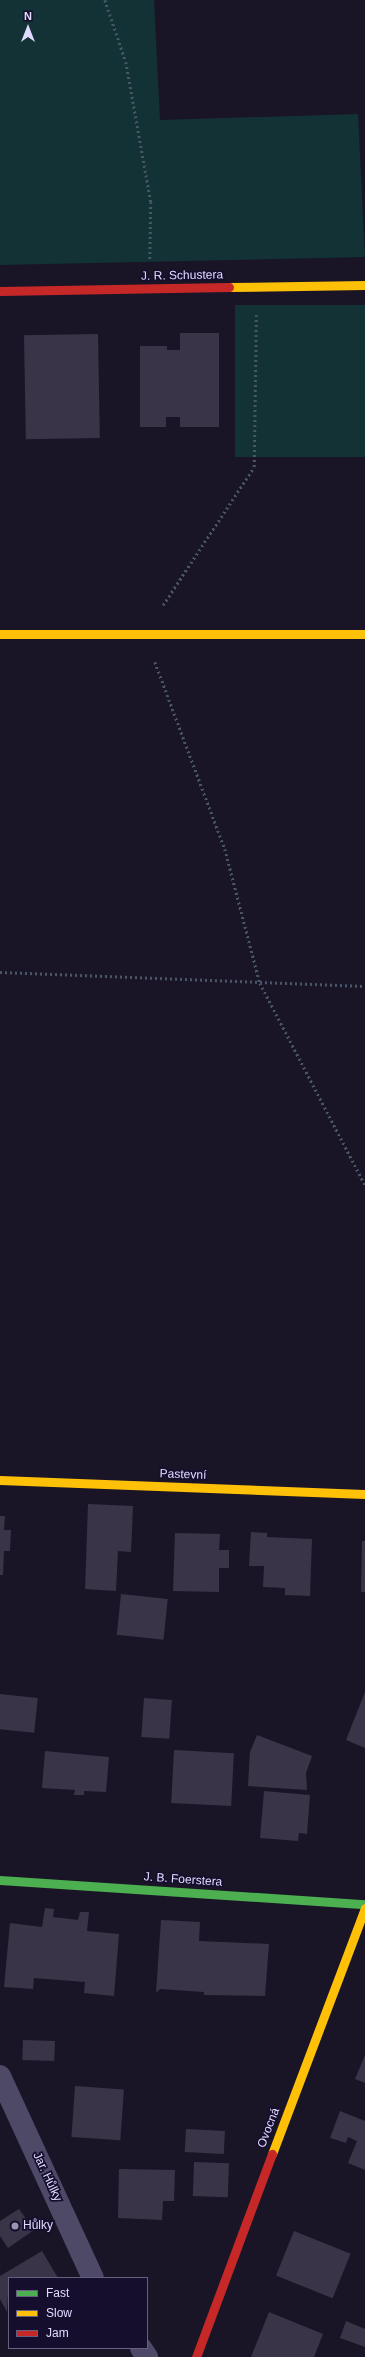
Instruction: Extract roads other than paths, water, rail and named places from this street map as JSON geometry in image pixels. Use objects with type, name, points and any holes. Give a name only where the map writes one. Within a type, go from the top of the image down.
[{"type":"street","name":"J. R. Schustera","points":[[0,291],[365,285]]},
{"type":"street","points":[[0,634],[365,634]]},
{"type":"street","name":"Pastevní","points":[[0,1480],[365,1494]]},
{"type":"street","name":"J. B. Foerstera","points":[[0,1880],[365,1904]]},
{"type":"street","name":"Ovocná","points":[[196,2357],[365,1908]]},
{"type":"street","name":"Jar. Hůlky","points":[[0,2076],[93,2277]]},
{"type":"place","name":"Hůlky","points":[[15,2226]]}]
